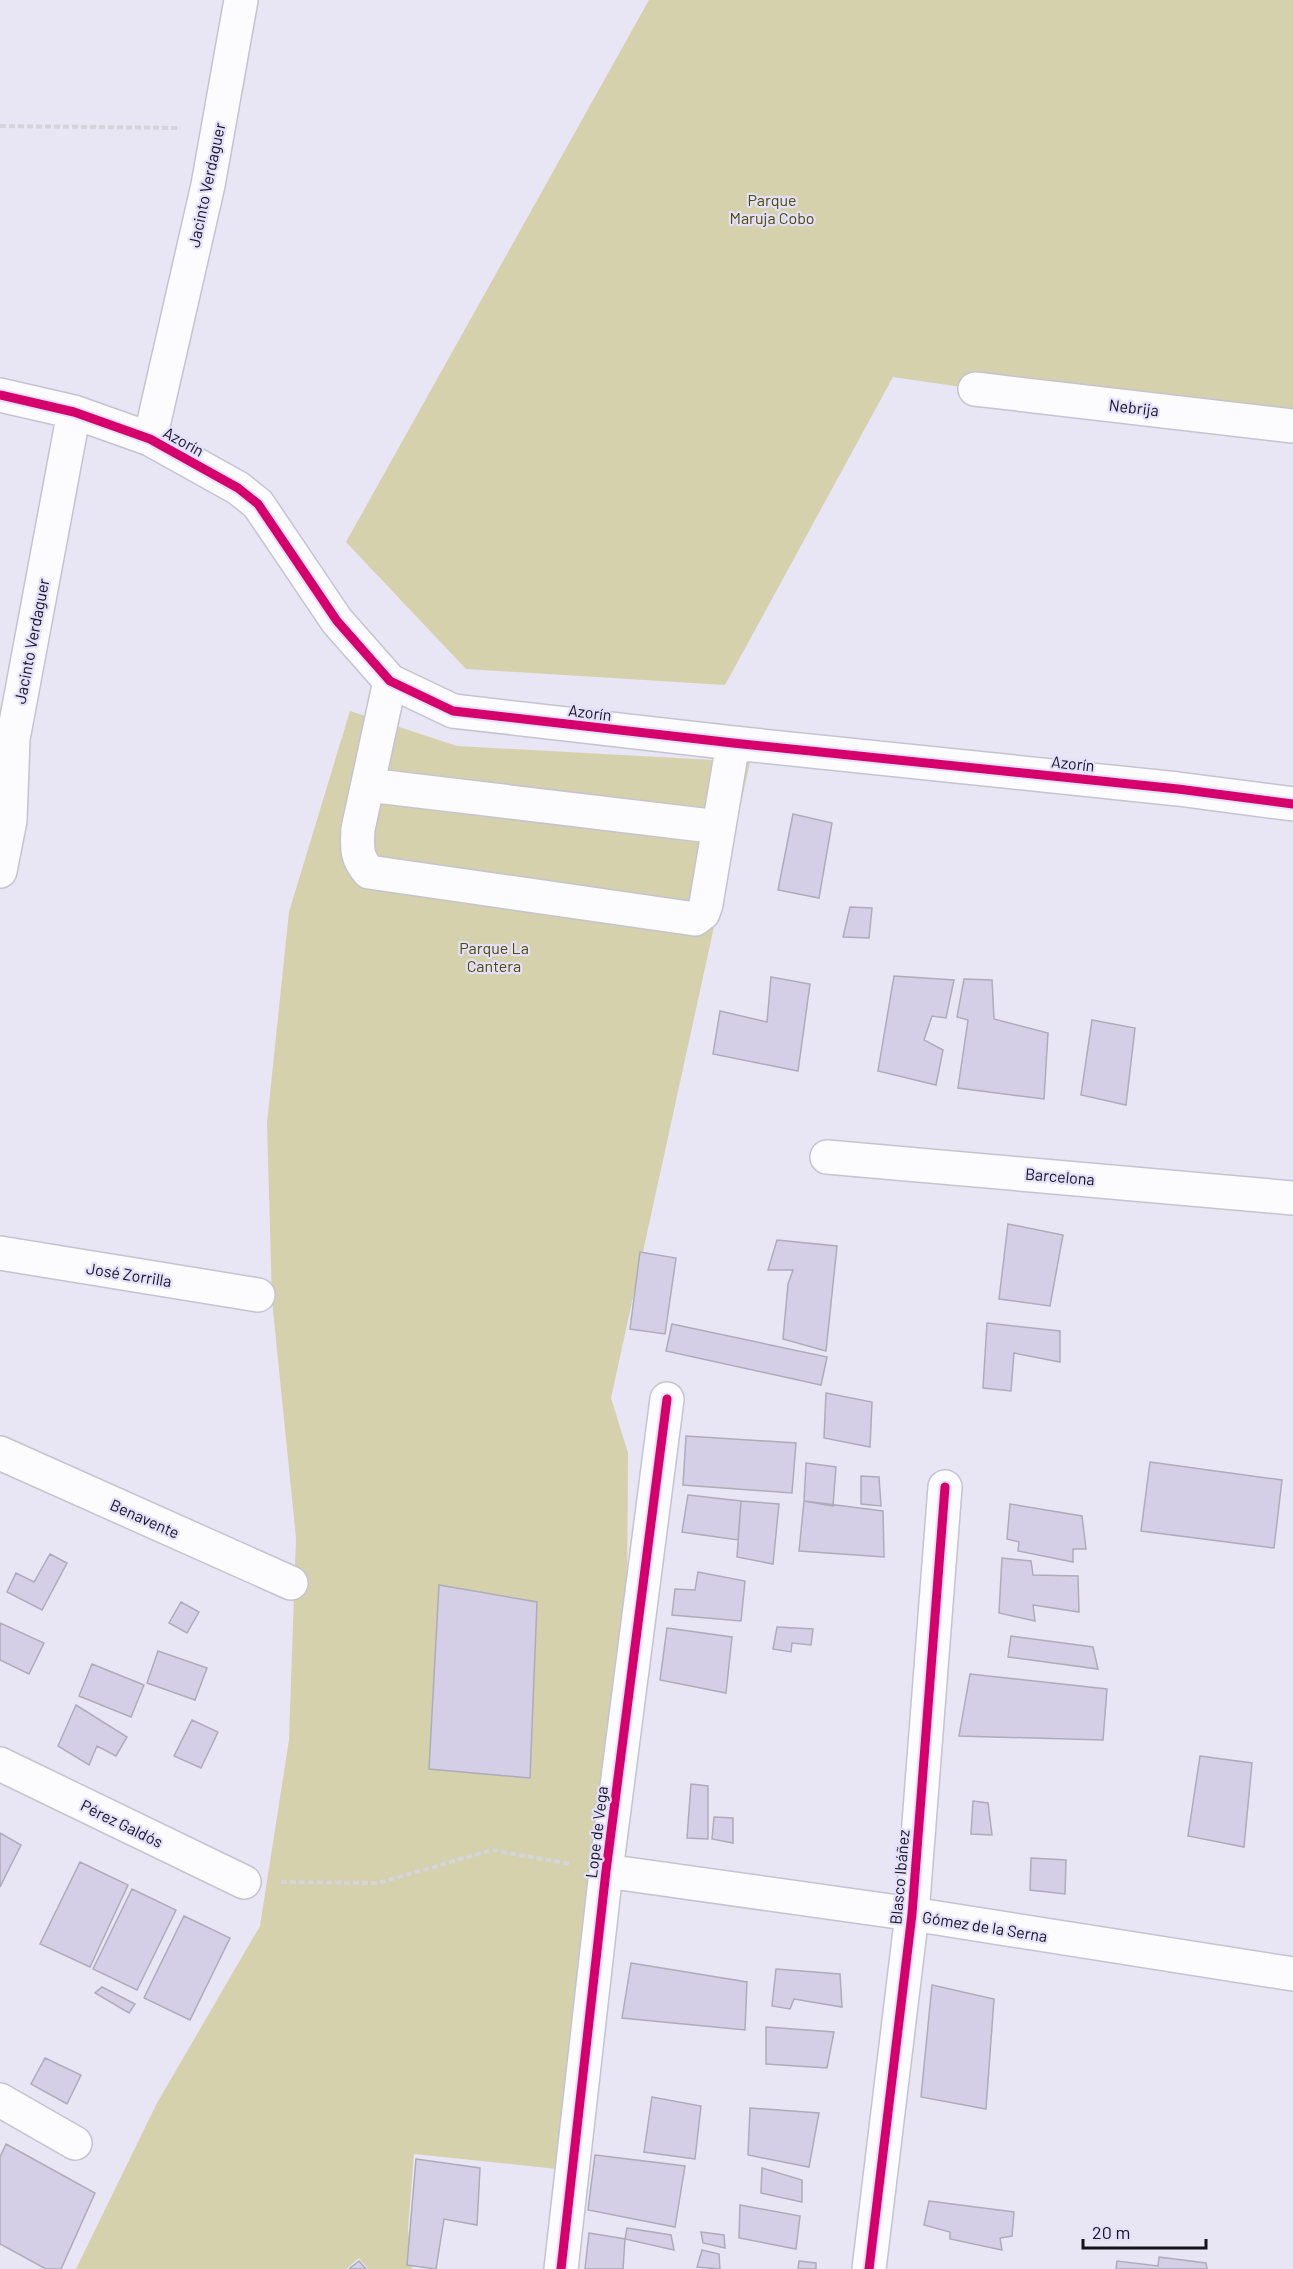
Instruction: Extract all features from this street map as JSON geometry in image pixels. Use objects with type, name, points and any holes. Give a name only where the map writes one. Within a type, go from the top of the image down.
[{"type":"street","name":"Jacinto Verdaguer","points":[[150,439],[219,128],[241,0]]},
{"type":"street","name":"Nebrija","points":[[975,388],[1293,426]]},
{"type":"street","name":"Azorín","points":[[0,395],[74,412],[150,439],[238,488],[258,504],[337,621],[390,681],[453,711],[733,743],[1178,789],[1293,804]]},
{"type":"street","name":"Jacinto Verdaguer","points":[[0,871],[13,739],[74,412]]},
{"type":"street","points":[[390,681],[358,829],[356,850],[360,862],[369,872],[695,919],[703,913],[733,743]]},
{"type":"street","points":[[368,785],[718,827]]},
{"type":"street","name":"Barcelona","points":[[826,1156],[1293,1198]]},
{"type":"street","name":"José Zorrilla","points":[[0,1253],[258,1295]]},
{"type":"street","name":"Lope de Vega","points":[[561,2269],[606,1871],[667,1399]]},
{"type":"street","name":"Benavente","points":[[0,1453],[291,1583]]},
{"type":"street","name":"Blasco Ibáñez","points":[[869,2269],[912,1914],[945,1487]]},
{"type":"street","name":"Pérez Galdós","points":[[0,1764],[244,1882]]},
{"type":"street","name":"Gómez de la Serna","points":[[606,1871],[912,1914],[1293,1974]]},
{"type":"street","points":[[0,2100],[75,2143]]},
{"type":"path","points":[[0,126],[219,128]]},
{"type":"path","points":[[244,1882],[378,1883],[492,1850],[606,1871]]},
{"type":"green space","name":"Parque Maruja Cobo","points":[[649,0],[1293,0],[1293,419],[975,389],[893,377],[725,685],[466,669],[346,542]]},
{"type":"green space","name":"Parque La Cantera","points":[[350,711],[457,746],[750,762],[611,1398],[628,1453],[627,1603],[557,2169],[414,2154],[408,2228],[412,2269],[368,2269],[359,2258],[346,2269],[76,2269],[157,2103],[260,1926],[289,1740],[296,1538],[272,1300],[267,1123],[289,912]]},
{"type":"building","points":[[793,814],[832,823],[819,898],[778,890]]},
{"type":"building","points":[[850,907],[872,908],[869,938],[843,937]]},
{"type":"building","points":[[894,976],[954,980],[946,1018],[932,1016],[924,1040],[943,1050],[936,1085],[878,1071]]},
{"type":"building","points":[[771,977],[810,984],[798,1071],[713,1054],[720,1011],[767,1022]]},
{"type":"building","points":[[964,979],[992,980],[994,1019],[1048,1033],[1044,1099],[958,1088],[968,1020],[957,1017]]},
{"type":"building","points":[[1092,1020],[1135,1028],[1126,1105],[1081,1095]]},
{"type":"building","points":[[1008,1224],[1063,1235],[1050,1306],[999,1299]]},
{"type":"building","points":[[777,1240],[837,1246],[826,1351],[783,1339],[788,1284],[793,1270],[768,1270]]},
{"type":"building","points":[[640,1252],[676,1258],[665,1334],[630,1329]]},
{"type":"building","points":[[987,1323],[1060,1331],[1060,1362],[1014,1353],[1011,1391],[983,1388]]},
{"type":"building","points":[[672,1324],[827,1357],[821,1385],[666,1351]]},
{"type":"building","points":[[826,1393],[872,1402],[870,1447],[824,1438]]},
{"type":"building","points":[[686,1436],[796,1443],[792,1493],[683,1485]]},
{"type":"building","points":[[1150,1462],[1282,1480],[1274,1548],[1141,1531]]},
{"type":"building","points":[[806,1463],[836,1467],[833,1506],[804,1501]]},
{"type":"building","points":[[861,1476],[879,1477],[881,1506],[861,1504]]},
{"type":"building","points":[[688,1495],[741,1501],[738,1540],[682,1532]]},
{"type":"building","points":[[741,1501],[779,1504],[773,1564],[737,1557]]},
{"type":"building","points":[[804,1501],[883,1511],[884,1557],[799,1551]]},
{"type":"building","points":[[1010,1504],[1082,1516],[1086,1549],[1073,1549],[1073,1562],[1018,1551],[1019,1542],[1007,1539]]},
{"type":"building","points":[[50,1554],[67,1563],[42,1610],[7,1592],[16,1573],[34,1582]]},
{"type":"building","points":[[1002,1558],[1031,1561],[1033,1575],[1078,1576],[1079,1612],[1033,1605],[1035,1621],[999,1613]]},
{"type":"building","points":[[698,1572],[745,1581],[741,1621],[672,1615],[675,1589],[695,1590]]},
{"type":"building","points":[[439,1585],[537,1602],[530,1778],[429,1769]]},
{"type":"building","points":[[181,1602],[199,1612],[187,1633],[169,1623]]},
{"type":"building","points":[[0,1623],[44,1643],[29,1674],[0,1660]]},
{"type":"building","points":[[777,1627],[813,1629],[811,1645],[792,1643],[791,1652],[773,1649]]},
{"type":"building","points":[[667,1628],[732,1637],[726,1693],[660,1680]]},
{"type":"building","points":[[1011,1636],[1093,1647],[1098,1669],[1008,1657]]},
{"type":"building","points":[[158,1651],[207,1668],[195,1700],[147,1683]]},
{"type":"building","points":[[92,1664],[144,1685],[131,1717],[79,1696]]},
{"type":"building","points":[[970,1674],[1107,1689],[1103,1740],[959,1736]]},
{"type":"building","points":[[76,1705],[127,1737],[116,1756],[97,1746],[89,1765],[58,1746]]},
{"type":"building","points":[[192,1720],[218,1732],[201,1768],[174,1756]]},
{"type":"building","points":[[1200,1756],[1252,1763],[1244,1847],[1188,1836]]},
{"type":"building","points":[[691,1784],[708,1786],[708,1839],[687,1838]]},
{"type":"building","points":[[973,1801],[988,1803],[992,1835],[971,1834]]},
{"type":"building","points":[[714,1817],[733,1818],[733,1843],[712,1839]]},
{"type":"building","points":[[0,1833],[21,1845],[0,1887]]},
{"type":"building","points":[[1031,1858],[1066,1860],[1065,1894],[1030,1890]]},
{"type":"building","points":[[80,1862],[128,1885],[90,1967],[40,1944]]},
{"type":"building","points":[[132,1889],[176,1910],[137,1990],[93,1969]]},
{"type":"building","points":[[184,1916],[230,1938],[190,2020],[144,1998]]},
{"type":"building","points":[[631,1963],[747,1982],[745,2030],[622,2018]]},
{"type":"building","points":[[776,1969],[840,1974],[842,2007],[794,1999],[790,2009],[772,2006]]},
{"type":"building","points":[[932,1985],[994,1999],[986,2109],[921,2097]]},
{"type":"building","points":[[102,1987],[135,2004],[129,2013],[95,1993]]},
{"type":"building","points":[[766,2027],[834,2032],[827,2068],[766,2064]]},
{"type":"building","points":[[45,2058],[81,2075],[67,2104],[31,2084]]},
{"type":"building","points":[[652,2097],[701,2106],[695,2159],[644,2152]]},
{"type":"building","points":[[750,2108],[819,2113],[809,2167],[748,2155]]},
{"type":"building","points":[[6,2144],[95,2193],[61,2269],[46,2269],[0,2244],[0,2157]]},
{"type":"building","points":[[595,2155],[685,2166],[675,2227],[588,2210]]},
{"type":"building","points":[[416,2159],[480,2168],[477,2225],[444,2219],[436,2269],[407,2265]]},
{"type":"building","points":[[762,2168],[802,2180],[802,2202],[761,2193]]},
{"type":"building","points":[[929,2201],[1014,2212],[1012,2236],[1000,2238],[1002,2250],[950,2239],[950,2232],[924,2225]]},
{"type":"building","points":[[740,2205],[800,2216],[796,2249],[739,2238]]},
{"type":"building","points":[[627,2228],[671,2235],[674,2250],[625,2239]]},
{"type":"building","points":[[701,2232],[724,2235],[725,2248],[703,2243]]},
{"type":"building","points":[[589,2233],[625,2239],[623,2269],[585,2269]]},
{"type":"building","points":[[702,2250],[719,2254],[720,2269],[697,2267]]},
{"type":"building","points":[[1159,2257],[1206,2263],[1207,2269],[1116,2269],[1117,2261],[1158,2266]]},
{"type":"building","points":[[359,2261],[366,2269],[349,2269]]},
{"type":"building","points":[[799,2261],[816,2263],[816,2269],[798,2269]]},
{"type":"cycle path","points":[[0,395],[74,412],[150,439],[238,488],[258,504],[337,621],[390,681],[453,711],[733,743],[1178,789],[1293,804]]},
{"type":"cycle path","points":[[561,2269],[606,1871],[667,1399]]},
{"type":"cycle path","points":[[869,2269],[912,1914],[945,1487]]}]
